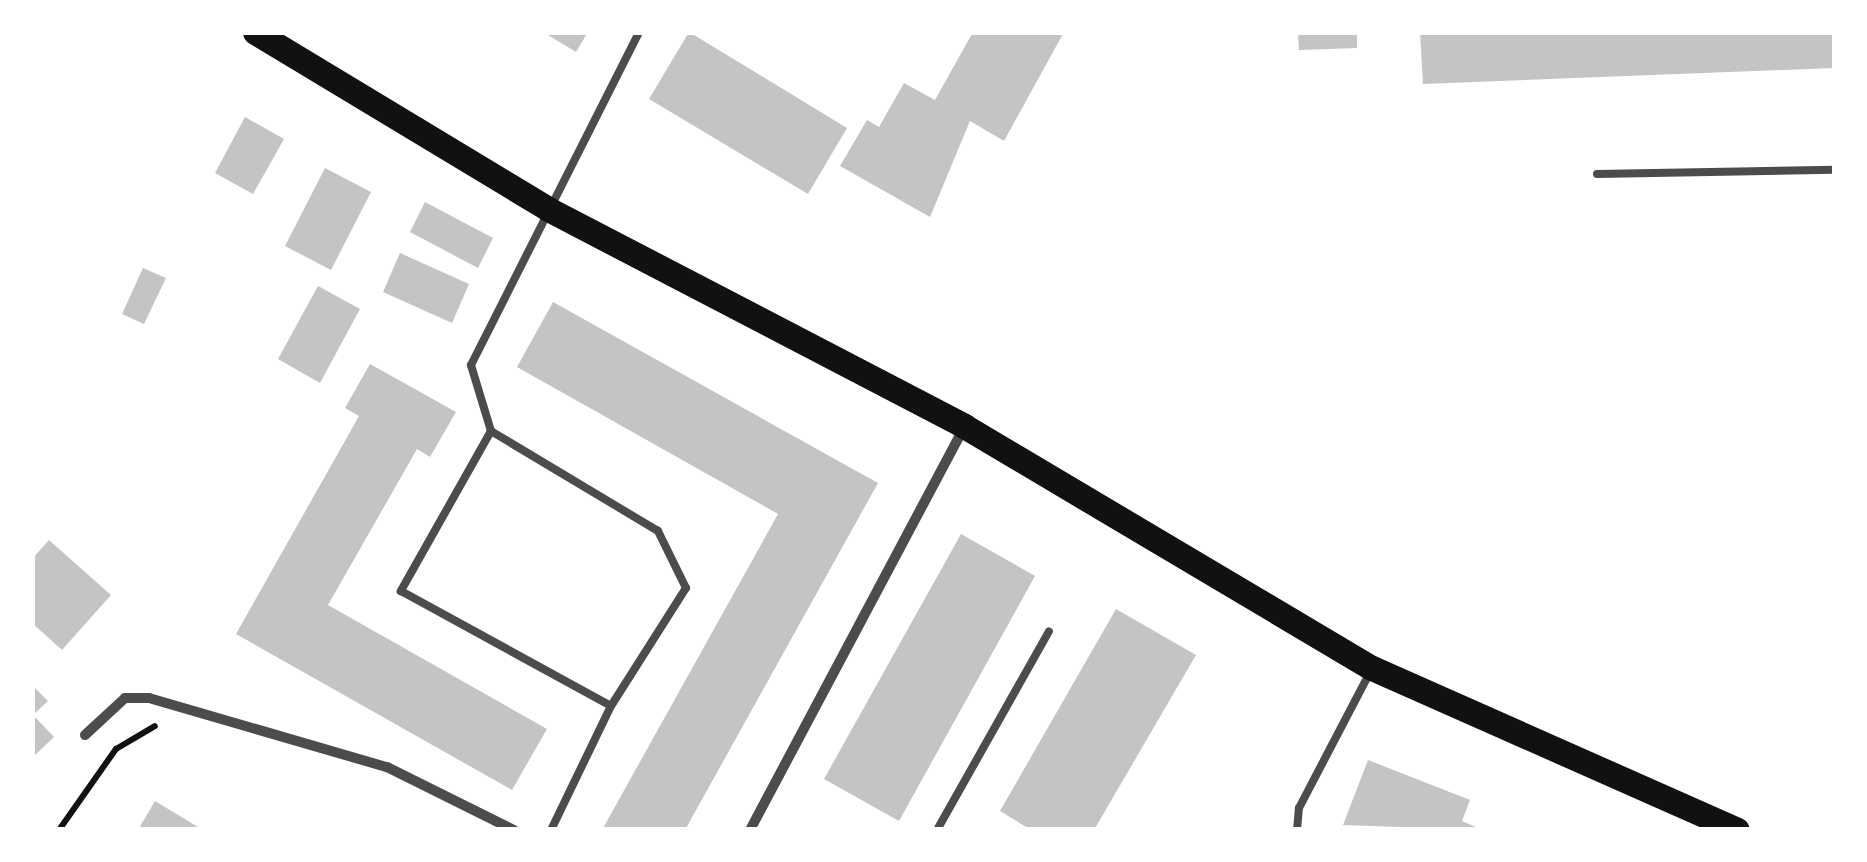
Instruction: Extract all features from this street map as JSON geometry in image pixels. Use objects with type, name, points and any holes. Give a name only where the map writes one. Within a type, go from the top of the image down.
[{"type":"main road","points":[[255,32],[548,209],[964,426],[1372,668],[1737,830]]},
{"type":"street","points":[[750,830],[964,426]]},
{"type":"street","points":[[86,735],[125,698],[186,708],[260,737],[387,767],[514,830]]},
{"type":"lane","points":[[551,830],[611,706],[686,588],[658,532],[491,431],[470,365],[639,32]]},
{"type":"lane","points":[[1597,174],[1834,170]]},
{"type":"lane","points":[[491,431],[401,591],[611,706]]},
{"type":"lane","points":[[938,830],[1049,630]]},
{"type":"lane","points":[[1297,830],[1299,808],[1372,668]]},
{"type":"path","points":[[59,830],[116,749],[186,708]]},
{"type":"building","points":[[543,32],[588,32],[576,52]]},
{"type":"building","points":[[689,32],[847,128],[808,194],[649,99]]},
{"type":"building","points":[[973,32],[1064,32],[1004,141],[970,121],[930,217],[840,166],[867,120],[879,127],[904,83],[935,100]]},
{"type":"building","points":[[1298,32],[1357,32],[1357,48],[1299,50]]},
{"type":"building","points":[[1420,32],[1834,32],[1834,68],[1423,84]]},
{"type":"building","points":[[245,117],[284,139],[253,194],[215,173]]},
{"type":"building","points":[[325,168],[371,192],[331,270],[285,246]]},
{"type":"building","points":[[425,202],[493,238],[478,268],[410,232]]},
{"type":"building","points":[[400,253],[469,284],[452,323],[383,292]]},
{"type":"building","points":[[143,268],[166,278],[144,324],[122,314]]},
{"type":"building","points":[[318,286],[360,309],[320,383],[278,359]]},
{"type":"building","points":[[553,302],[878,483],[685,830],[602,830],[778,514],[517,367]]},
{"type":"building","points":[[370,364],[456,412],[430,457],[417,449],[328,605],[547,729],[512,790],[236,634],[359,416],[345,408]]},
{"type":"building","points":[[961,534],[1035,576],[899,821],[824,779]]},
{"type":"building","points":[[49,540],[111,595],[62,650],[32,623],[32,559]]},
{"type":"building","points":[[1116,609],[1196,655],[1094,830],[1031,830],[1000,811]]},
{"type":"building","points":[[32,685],[48,701],[33,715],[54,737],[32,758]]},
{"type":"building","points":[[1368,760],[1470,800],[1462,821],[1483,830],[1343,825]]},
{"type":"building","points":[[155,801],[203,830],[138,830]]}]
